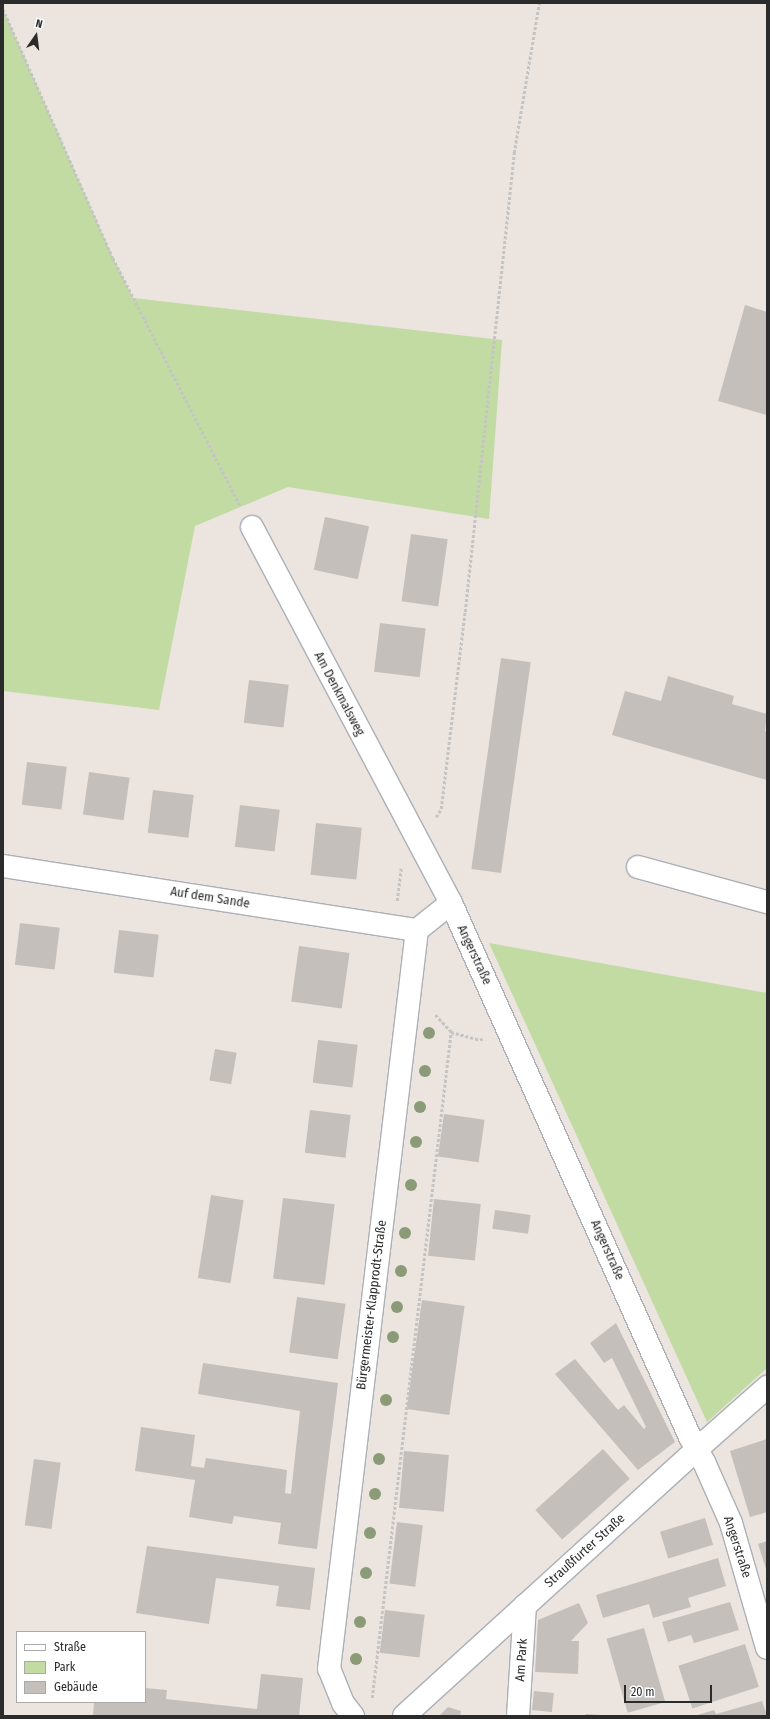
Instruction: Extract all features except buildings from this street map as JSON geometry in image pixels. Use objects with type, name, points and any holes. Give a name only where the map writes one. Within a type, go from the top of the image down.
[{"type":"street","name":"Am Denkmalsweg","points":[[252,527],[427,860]]},
{"type":"street","name":"Angerstraße","points":[[427,860],[451,903],[731,1523],[767,1648]]},
{"type":"street","name":"Auf dem Sande","points":[[3,866],[417,930]]},
{"type":"street","points":[[638,867],[767,902]]},
{"type":"street","points":[[417,930],[451,903]]},
{"type":"street","name":"Bürgermeister-Klapprodt-Straße","points":[[353,1716],[343,1703],[329,1669],[417,930]]},
{"type":"street","name":"Straußfurter Straße","points":[[404,1716],[767,1387]]},
{"type":"street","name":"Am Park","points":[[518,1716],[525,1605]]},
{"type":"path","points":[[413,834],[430,825],[441,809],[465,612],[514,153],[539,3]]},
{"type":"path","points":[[3,9],[113,258],[252,527]]},
{"type":"path","points":[[393,927],[402,864]]},
{"type":"path","points":[[372,1701],[451,1032],[425,1004],[408,1002]]},
{"type":"green space","points":[[3,9],[113,258],[133,298],[502,340],[489,519],[288,487],[195,526],[159,710],[3,691]]},
{"type":"green space","points":[[489,943],[767,993],[767,1368],[707,1422]]}]
